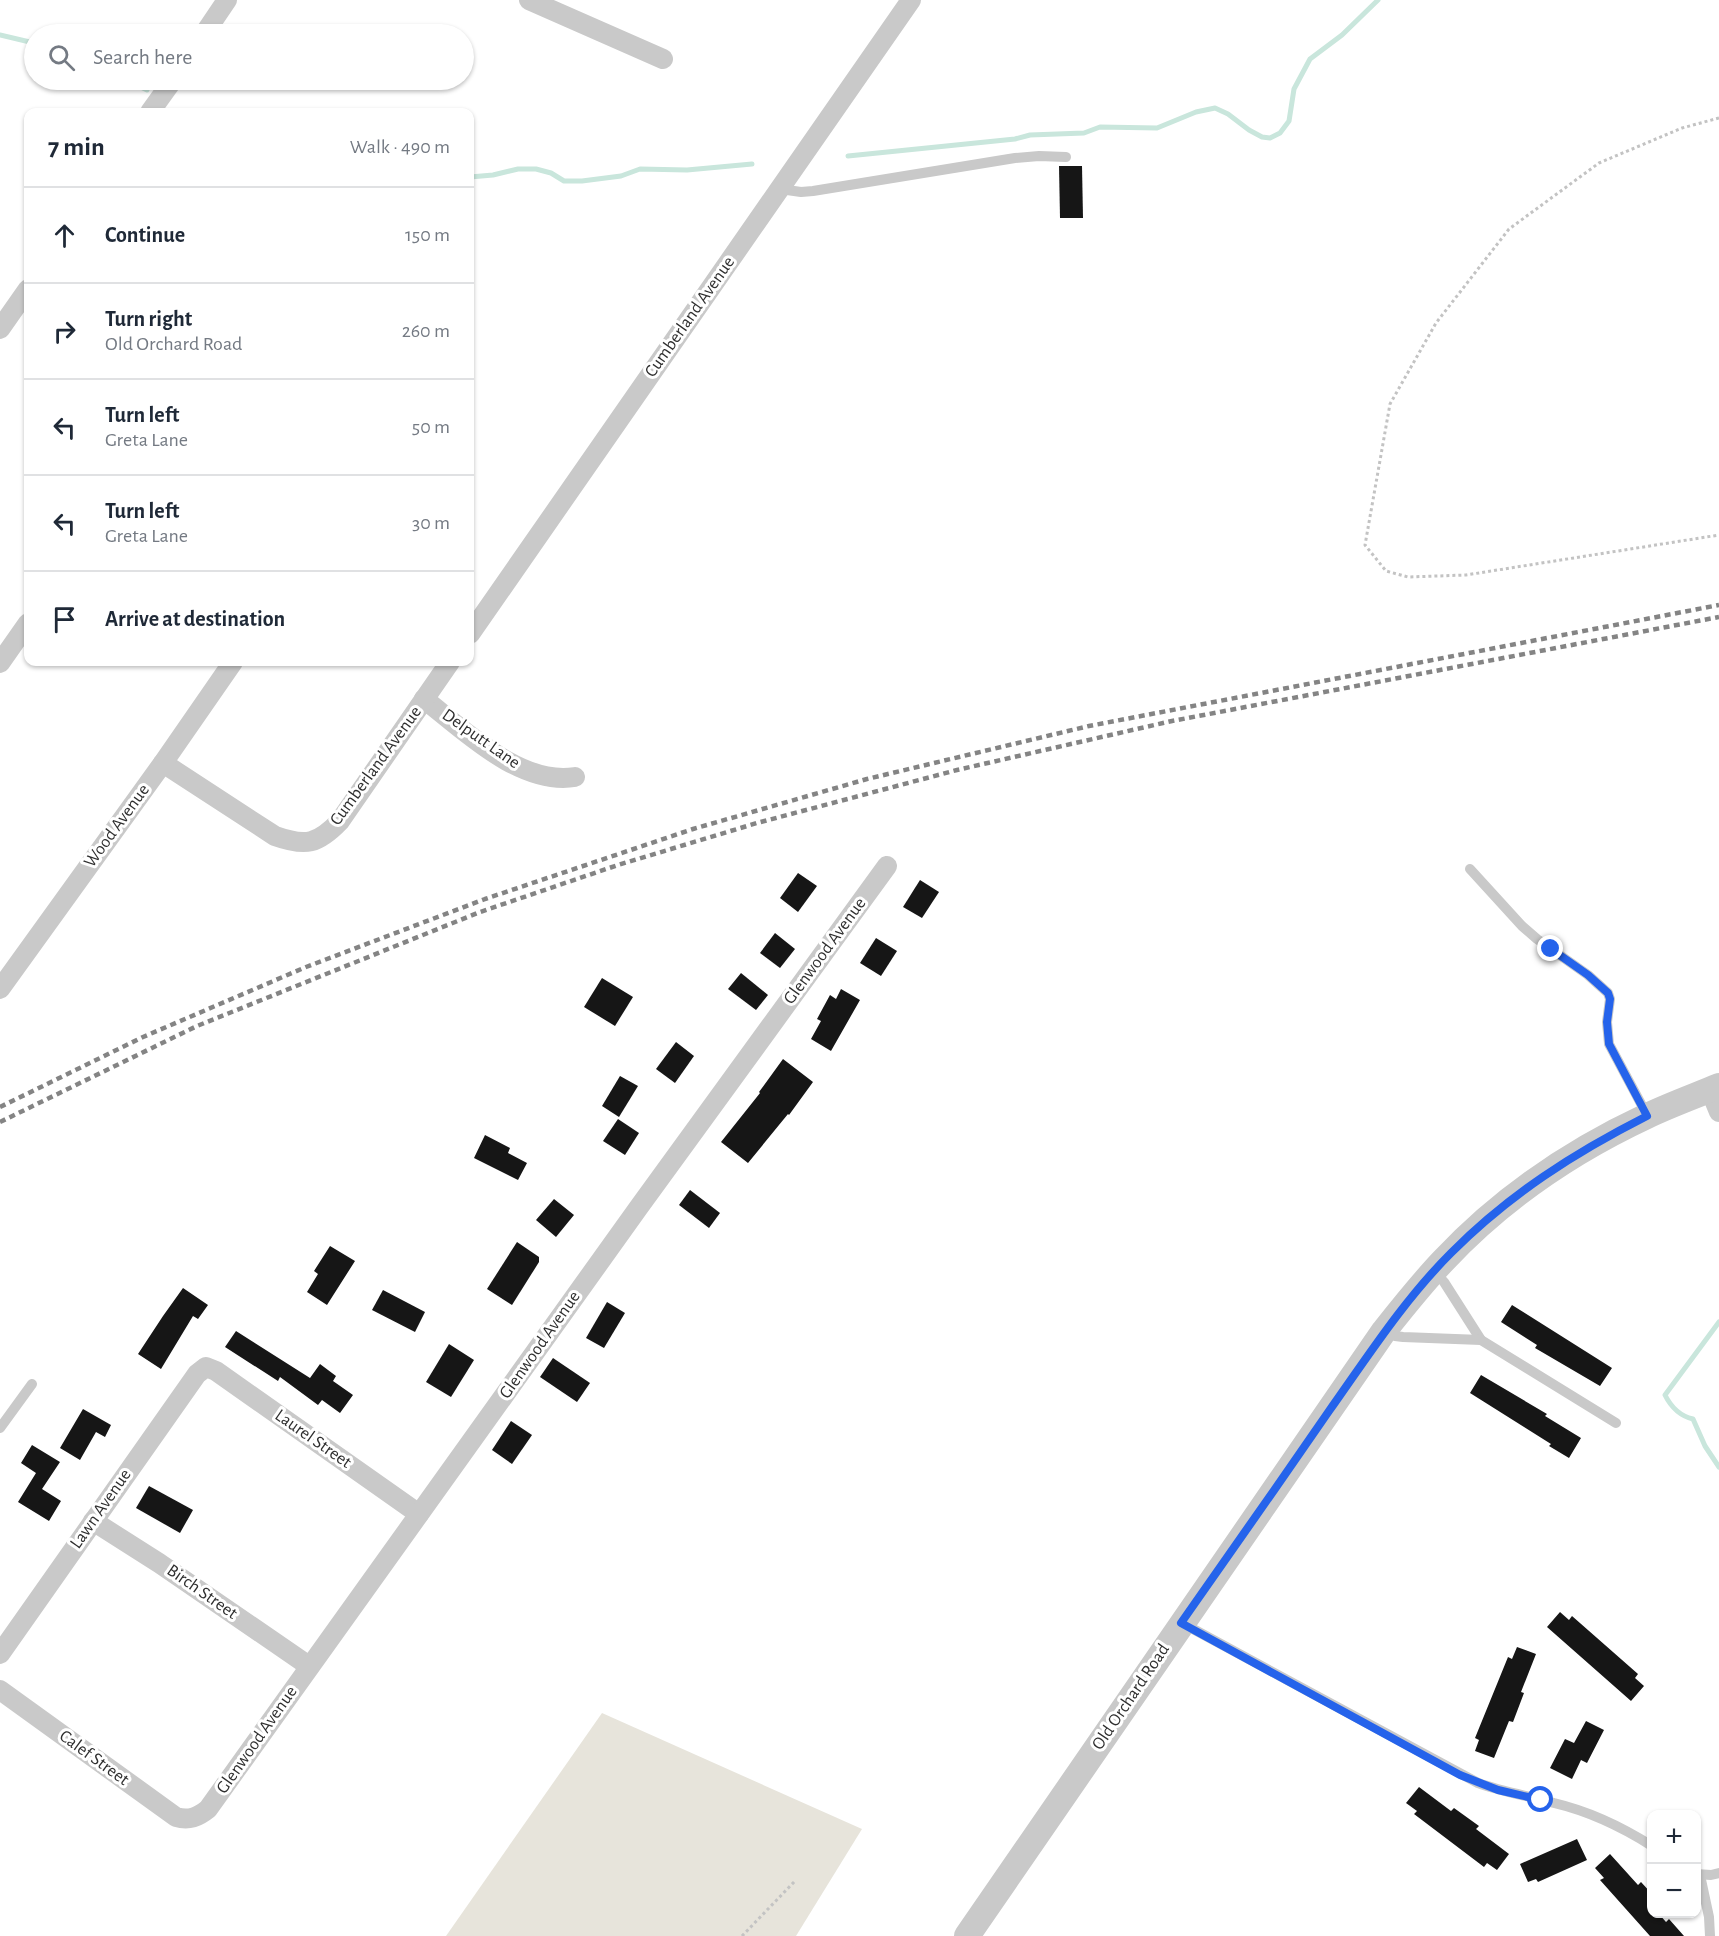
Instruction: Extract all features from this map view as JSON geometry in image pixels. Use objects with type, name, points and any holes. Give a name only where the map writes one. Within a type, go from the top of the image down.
[{"type":"street","points":[[211,24],[227,0]]},
{"type":"street","points":[[529,0],[663,59]]},
{"type":"street","name":"Cumberland Avenue","points":[[474,628],[911,0]]},
{"type":"street","points":[[153,108],[166,90]]},
{"type":"street","points":[[0,329],[24,295]]},
{"type":"street","points":[[0,663],[24,629]]},
{"type":"street","name":"Wood Avenue","points":[[0,989],[230,666]]},
{"type":"street","name":"Cumberland Avenue","points":[[163,763],[266,832],[294,842],[308,843],[324,836],[340,821],[447,666]]},
{"type":"street","name":"Delputt Lane","points":[[424,699],[507,761],[541,776],[558,779],[575,777]]},
{"type":"street","name":"Glenwood Avenue","points":[[190,1819],[208,1809],[639,1207],[882,862]]},
{"type":"street","name":"Old Orchard Road","points":[[967,1936],[1384,1331],[1434,1271],[1479,1227],[1542,1176],[1599,1140],[1647,1116],[1716,1096]]},
{"type":"street","name":"Laurel Street","points":[[206,1367],[216,1371],[419,1514]]},
{"type":"street","name":"Lawn Avenue","points":[[0,1654],[197,1374],[206,1367]]},
{"type":"street","name":"Birch Street","points":[[93,1521],[159,1563],[309,1666]]},
{"type":"street","name":"Calef Street","points":[[0,1690],[172,1815],[190,1819]]},
{"type":"lane","points":[[780,189],[813,191],[1015,158],[1066,157]]},
{"type":"lane","points":[[1470,869],[1522,926],[1608,993],[1610,999],[1607,1022],[1609,1044],[1647,1116]]},
{"type":"lane","points":[[1434,1271],[1444,1282],[1481,1340],[1616,1424]]},
{"type":"lane","points":[[1384,1331],[1403,1337],[1481,1340]]},
{"type":"lane","points":[[0,1428],[32,1384]]},
{"type":"lane","points":[[1181,1623],[1478,1783],[1574,1809],[1617,1827],[1647,1843]]},
{"type":"lane","points":[[1701,1875],[1719,1873]]},
{"type":"lane","points":[[1701,1888],[1710,1936]]},
{"type":"path","points":[[1719,118],[1682,128],[1599,163],[1509,229],[1436,323],[1390,404],[1365,545],[1386,571],[1407,577],[1467,575],[1719,535]]},
{"type":"path","points":[[742,1936],[795,1881]]},
{"type":"shaded area","points":[[602,1713],[862,1829],[796,1936],[446,1936]]},
{"type":"building","points":[[1059,166],[1082,166],[1083,218],[1060,218]]},
{"type":"building","points":[[798,873],[817,886],[798,912],[780,898]]},
{"type":"building","points":[[920,880],[939,892],[922,918],[903,907]]},
{"type":"building","points":[[775,933],[795,949],[780,968],[760,953]]},
{"type":"building","points":[[876,938],[897,951],[881,976],[860,963]]},
{"type":"building","points":[[741,973],[768,995],[756,1010],[728,989]]},
{"type":"building","points":[[602,978],[633,997],[615,1026],[584,1007]]},
{"type":"building","points":[[841,989],[860,1000],[831,1051],[811,1039],[821,1021],[817,1019],[830,995],[836,999]]},
{"type":"building","points":[[676,1042],[694,1056],[675,1083],[656,1069]]},
{"type":"building","points":[[783,1059],[813,1082],[789,1115],[748,1163],[721,1142],[760,1093]]},
{"type":"building","points":[[620,1076],[638,1086],[619,1117],[602,1106]]},
{"type":"building","points":[[618,1119],[639,1133],[625,1155],[603,1141]]},
{"type":"building","points":[[485,1135],[510,1148],[508,1153],[527,1163],[518,1180],[474,1158]]},
{"type":"building","points":[[690,1190],[720,1213],[709,1228],[679,1205]]},
{"type":"building","points":[[554,1199],[574,1215],[556,1237],[536,1220]]},
{"type":"building","points":[[517,1242],[539,1257],[539,1262],[512,1305],[487,1289]]},
{"type":"building","points":[[330,1246],[355,1261],[327,1305],[307,1292],[318,1274],[314,1271]]},
{"type":"building","points":[[183,1288],[208,1305],[198,1319],[193,1316],[161,1369],[138,1354]]},
{"type":"building","points":[[383,1290],[425,1312],[415,1332],[372,1310]]},
{"type":"building","points":[[607,1302],[625,1313],[604,1348],[586,1338]]},
{"type":"building","points":[[1512,1305],[1612,1368],[1600,1386],[1535,1348],[1537,1345],[1501,1322]]},
{"type":"building","points":[[236,1331],[310,1378],[320,1364],[336,1376],[333,1381],[353,1395],[340,1413],[322,1400],[318,1405],[280,1377],[278,1381],[225,1347]]},
{"type":"building","points":[[449,1344],[474,1360],[451,1397],[426,1382]]},
{"type":"building","points":[[553,1358],[590,1383],[577,1402],[540,1377]]},
{"type":"building","points":[[1481,1375],[1547,1414],[1545,1416],[1581,1438],[1569,1458],[1549,1446],[1551,1444],[1470,1393]]},
{"type":"building","points":[[83,1409],[111,1425],[105,1437],[96,1432],[80,1460],[60,1448]]},
{"type":"building","points":[[511,1421],[532,1435],[512,1464],[492,1450]]},
{"type":"building","points":[[32,1445],[60,1462],[42,1489],[61,1501],[49,1521],[18,1502],[36,1473],[21,1463]]},
{"type":"building","points":[[149,1486],[193,1510],[180,1533],[136,1508]]},
{"type":"building","points":[[1560,1612],[1569,1620],[1572,1616],[1638,1674],[1635,1678],[1644,1686],[1631,1701],[1547,1627]]},
{"type":"building","points":[[1517,1647],[1536,1654],[1521,1692],[1524,1693],[1513,1722],[1509,1721],[1494,1758],[1475,1751],[1479,1740],[1475,1738],[1508,1657],[1512,1659]]},
{"type":"building","points":[[1586,1721],[1604,1730],[1587,1763],[1581,1760],[1572,1779],[1550,1768],[1565,1739],[1574,1743]]},
{"type":"building","points":[[1419,1787],[1451,1811],[1454,1808],[1479,1826],[1476,1829],[1509,1854],[1497,1870],[1487,1863],[1484,1867],[1414,1814],[1417,1811],[1406,1803]]},
{"type":"building","points":[[1577,1839],[1587,1860],[1538,1882],[1536,1879],[1528,1882],[1520,1864]]},
{"type":"building","points":[[1610,1854],[1638,1885],[1641,1882],[1647,1889],[1647,1918],[1662,1918],[1666,1922],[1669,1919],[1684,1936],[1650,1936],[1600,1880],[1604,1878],[1595,1868]]},
{"type":"waterway","points":[[848,156],[1015,139],[1030,135],[1084,133],[1100,127],[1157,128],[1196,112],[1215,108],[1228,114],[1249,130],[1262,137],[1270,138],[1280,133],[1289,121],[1294,89],[1310,59],[1342,35],[1378,0]]},
{"type":"waterway","points":[[0,35],[24,41]]},
{"type":"waterway","points":[[474,177],[518,169],[536,169],[551,173],[564,181],[582,181],[621,176],[640,169],[687,170],[752,164]]},
{"type":"waterway","points":[[1719,1322],[1665,1395],[1676,1410],[1693,1419],[1705,1446],[1719,1467]]},
{"type":"railway","points":[[0,1107],[143,1037],[306,967],[485,899],[693,829],[867,779],[1089,726],[1719,605]]},
{"type":"railway","points":[[0,1122],[197,1026],[480,912],[618,865],[757,823],[957,770],[1172,721],[1719,617]]},
{"type":"route","points":[[1541,1800],[1498,1790],[1460,1775],[1181,1623],[1384,1331],[1443,1261],[1493,1215],[1542,1176],[1599,1140],[1647,1116],[1609,1044],[1607,1022],[1610,999],[1608,993],[1588,975],[1551,949]]}]
